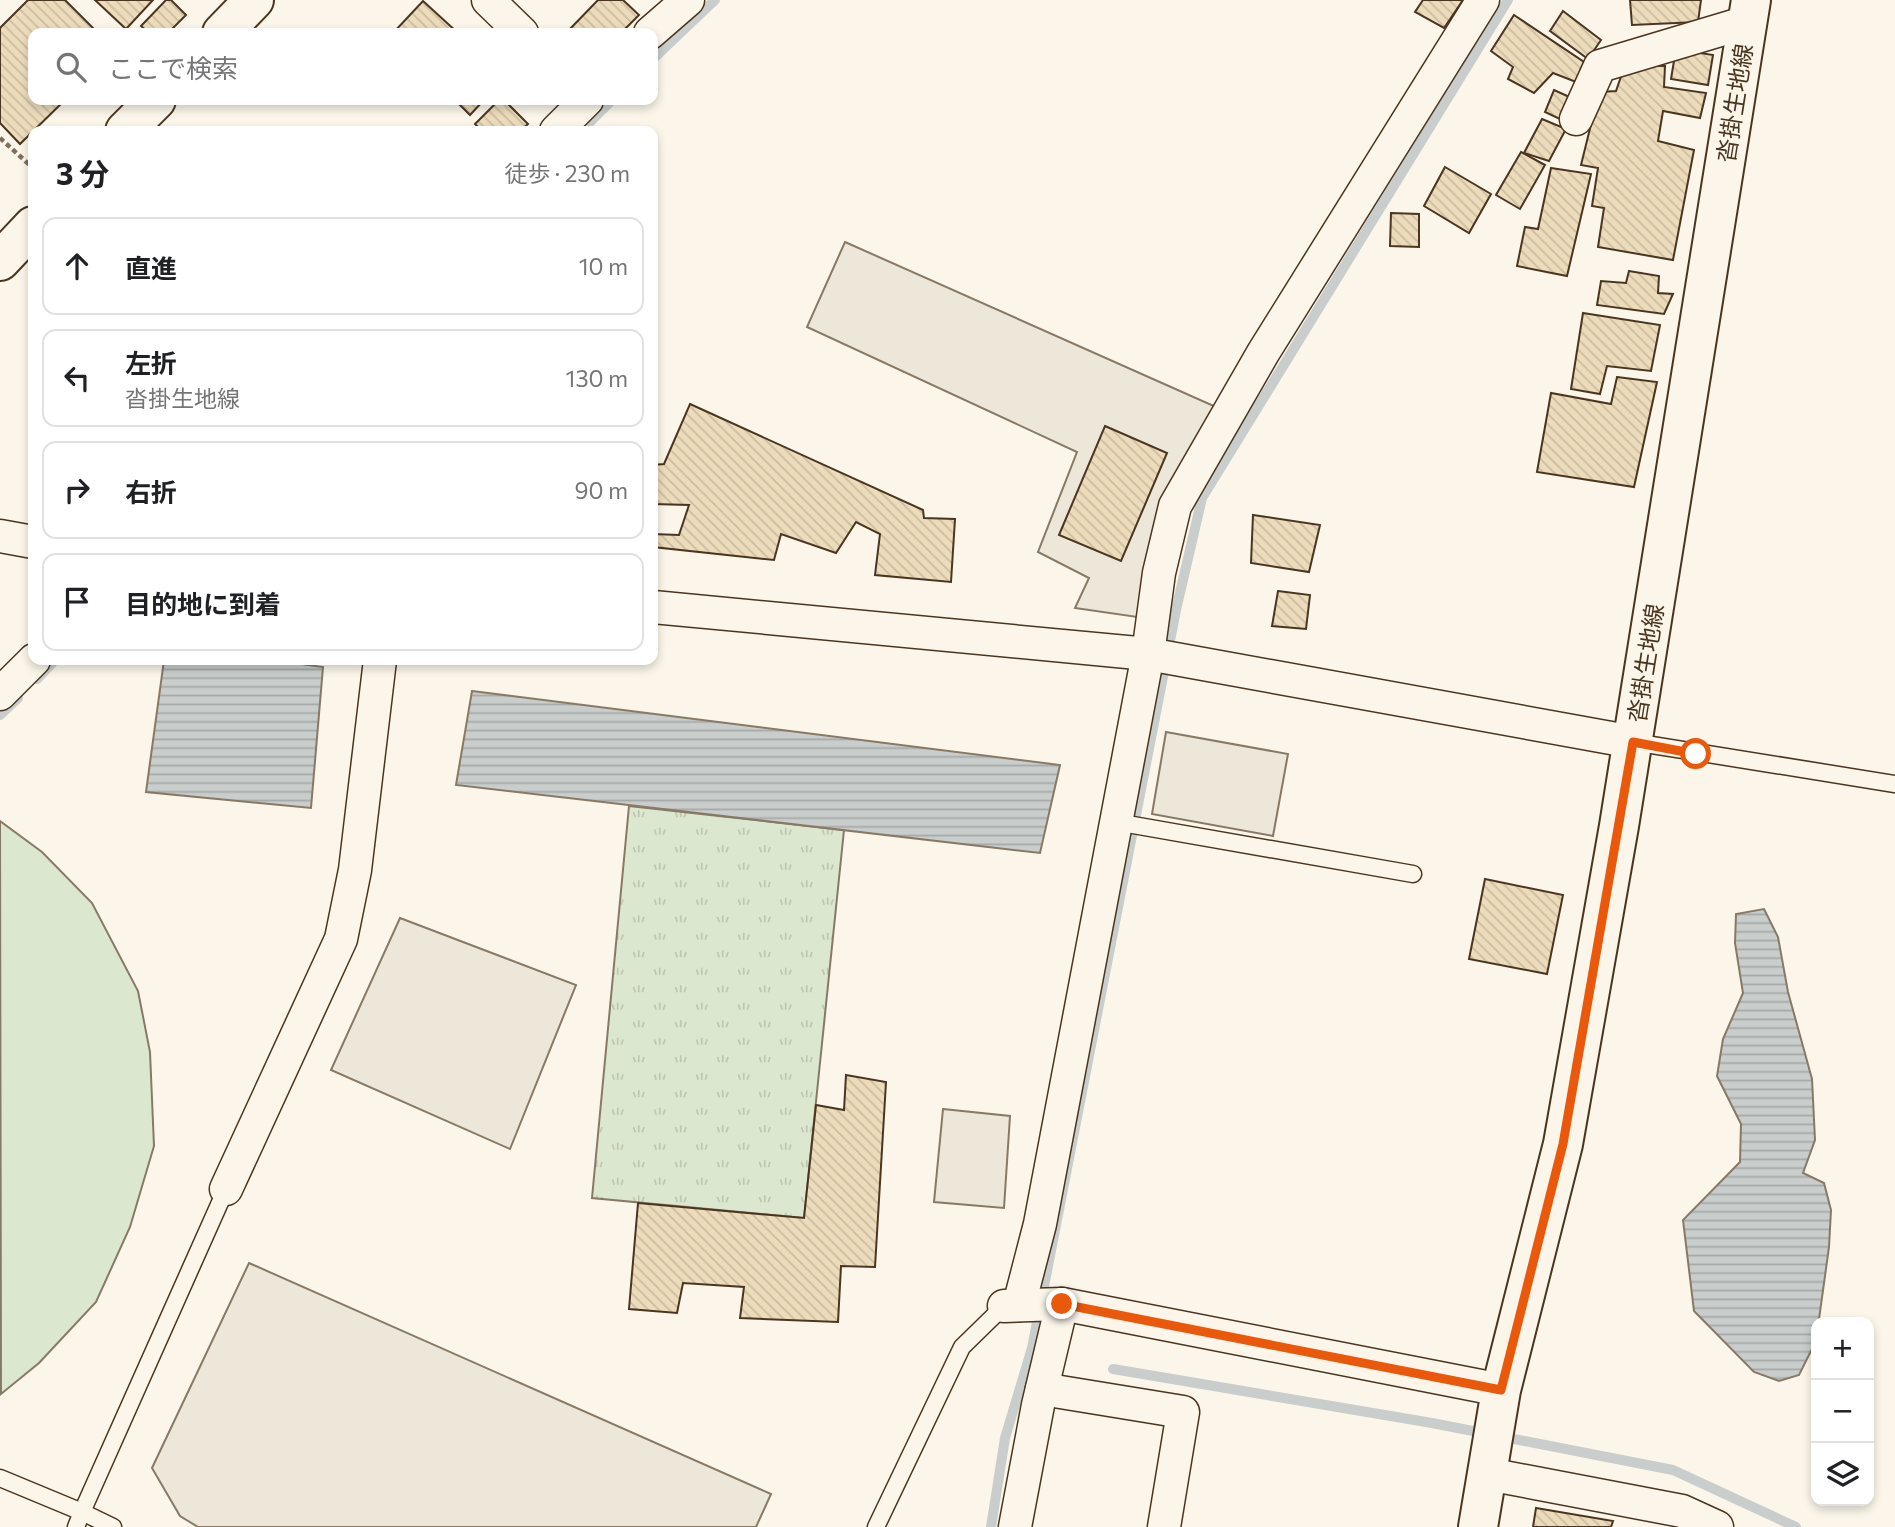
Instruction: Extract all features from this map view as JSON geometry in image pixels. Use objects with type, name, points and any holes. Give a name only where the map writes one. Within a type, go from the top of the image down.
[{"type":"main road","points":[[227,28],[254,0]]},
{"type":"main road","name":"沓掛生地線","points":[[1478,1527],[1501,1390],[1563,1144],[1633,742],[1749,11]]},
{"type":"main road","points":[[130,126],[151,105]]},
{"type":"main road","points":[[0,261],[28,231]]},
{"type":"street","points":[[488,0],[517,28]]},
{"type":"street","points":[[656,28],[688,0]]},
{"type":"street","points":[[1483,0],[1264,353],[1175,506],[1159,573],[1148,654],[1040,1224],[1012,1306],[1062,1304],[1501,1390]]},
{"type":"street","points":[[1576,119],[1600,66],[1749,11]]},
{"type":"street","points":[[561,126],[582,105]]},
{"type":"street","points":[[0,536],[28,541]]},
{"type":"street","points":[[658,607],[1148,654],[1633,742]]},
{"type":"street","points":[[0,694],[29,665]]},
{"type":"street","points":[[226,1189],[341,939],[355,870],[379,665]]},
{"type":"street","points":[[1015,1527],[1062,1304]]},
{"type":"street","points":[[1042,1389],[1183,1412],[1164,1527]]},
{"type":"street","points":[[1488,1474],[1682,1511],[1717,1527]]},
{"type":"lane","points":[[1633,742],[1895,784]]},
{"type":"lane","points":[[1116,822],[1413,874]]},
{"type":"lane","points":[[79,1520],[226,1189]]},
{"type":"lane","points":[[876,1527],[962,1347],[1012,1306]]},
{"type":"lane","points":[[0,1478],[79,1520],[113,1527]]},
{"type":"path","points":[[0,138],[28,163]]},
{"type":"green space","points":[[629,806],[844,830],[804,1218],[592,1198]]},
{"type":"green space","points":[[0,821],[42,852],[92,903],[138,991],[150,1052],[154,1146],[130,1227],[96,1302],[39,1363],[1,1394]]},
{"type":"shaded area","points":[[845,242],[1216,407],[1164,502],[1137,617],[1075,608],[1089,578],[1038,552],[1077,452],[807,327]]},
{"type":"shaded area","points":[[163,665],[323,667],[311,808],[146,792]]},
{"type":"shaded area","points":[[472,691],[1060,765],[1040,853],[456,785]]},
{"type":"shaded area","points":[[1166,732],[1288,754],[1273,836],[1152,814]]},
{"type":"shaded area","points":[[1764,909],[1778,937],[1788,992],[1812,1079],[1815,1140],[1803,1173],[1824,1183],[1831,1210],[1819,1317],[1811,1317],[1811,1351],[1799,1375],[1779,1381],[1754,1372],[1694,1311],[1683,1220],[1740,1162],[1741,1124],[1717,1076],[1723,1039],[1743,993],[1735,943],[1736,914]]},
{"type":"shaded area","points":[[400,918],[576,985],[510,1149],[331,1070]]},
{"type":"shaded area","points":[[943,1109],[1010,1116],[1004,1208],[934,1202]]},
{"type":"shaded area","points":[[249,1263],[771,1494],[756,1527],[198,1527],[180,1516],[152,1468]]},
{"type":"building","points":[[28,0],[65,0],[93,28],[28,28],[28,105],[60,105],[38,126],[28,126],[28,136],[20,144],[0,123],[0,28]]},
{"type":"building","points":[[95,0],[153,0],[125,28]]},
{"type":"building","points":[[166,0],[171,0],[186,15],[173,28],[141,26]]},
{"type":"building","points":[[598,0],[623,0],[639,15],[626,28],[571,28]]},
{"type":"building","points":[[1423,0],[1463,0],[1444,28],[1415,12]]},
{"type":"building","points":[[1630,0],[1701,0],[1698,22],[1632,25]]},
{"type":"building","points":[[423,1],[453,28],[398,28]]},
{"type":"building","points":[[1563,11],[1601,40],[1588,59],[1550,31]]},
{"type":"building","points":[[1514,15],[1584,62],[1576,82],[1553,73],[1534,93],[1508,79],[1513,67],[1491,51]]},
{"type":"building","points":[[1676,49],[1713,55],[1708,85],[1671,79]]},
{"type":"building","points":[[1625,65],[1665,66],[1664,87],[1706,93],[1700,118],[1663,111],[1658,141],[1694,150],[1673,260],[1598,247],[1604,208],[1592,206],[1598,168],[1581,165],[1599,92],[1616,91]]},
{"type":"building","points":[[1554,90],[1574,99],[1564,121],[1545,112]]},
{"type":"building","points":[[460,105],[479,105],[470,115]]},
{"type":"building","points":[[494,105],[509,105],[528,124],[477,126],[475,124]]},
{"type":"building","points":[[1542,119],[1566,129],[1549,161],[1524,153]]},
{"type":"building","points":[[1521,152],[1545,165],[1520,209],[1496,195]]},
{"type":"building","points":[[1445,167],[1491,194],[1469,233],[1424,206]]},
{"type":"building","points":[[1551,168],[1591,174],[1567,276],[1517,266],[1525,227],[1538,229]]},
{"type":"building","points":[[1391,213],[1419,214],[1419,247],[1390,246]]},
{"type":"building","points":[[1629,271],[1659,276],[1658,293],[1673,294],[1664,314],[1597,305],[1601,281],[1626,283]]},
{"type":"building","points":[[1583,313],[1660,325],[1651,371],[1607,366],[1600,394],[1571,389]]},
{"type":"building","points":[[1617,377],[1657,382],[1634,487],[1537,472],[1551,393],[1611,404]]},
{"type":"building","points":[[690,404],[923,510],[924,518],[955,519],[951,582],[875,575],[880,534],[856,522],[836,553],[781,534],[774,560],[658,548],[658,534],[679,535],[689,505],[658,504],[658,465],[664,464]]},
{"type":"building","points":[[1105,426],[1167,453],[1121,561],[1059,535]]},
{"type":"building","points":[[1253,515],[1320,525],[1309,572],[1251,563]]},
{"type":"building","points":[[1278,591],[1310,595],[1306,629],[1272,626]]},
{"type":"building","points":[[1485,879],[1563,895],[1547,974],[1469,959]]},
{"type":"building","points":[[846,1075],[886,1082],[875,1267],[841,1266],[838,1322],[740,1318],[744,1287],[683,1283],[677,1313],[629,1309],[638,1203],[804,1218],[816,1105],[844,1110]]},
{"type":"building","points":[[1536,1508],[1613,1521],[1611,1527],[1533,1527]]},
{"type":"waterway","points":[[658,54],[715,0]]},
{"type":"waterway","points":[[991,1527],[1005,1438],[1032,1348],[1176,610],[1202,498],[1508,0]]},
{"type":"waterway","points":[[586,126],[607,105]]},
{"type":"waterway","points":[[37,679],[50,665]]},
{"type":"waterway","points":[[0,715],[18,698]]},
{"type":"waterway","points":[[1113,1369],[1432,1423],[1673,1470],[1796,1527]]},
{"type":"route","points":[[1062,1304],[1501,1390],[1563,1144],[1633,742],[1696,754]]}]
